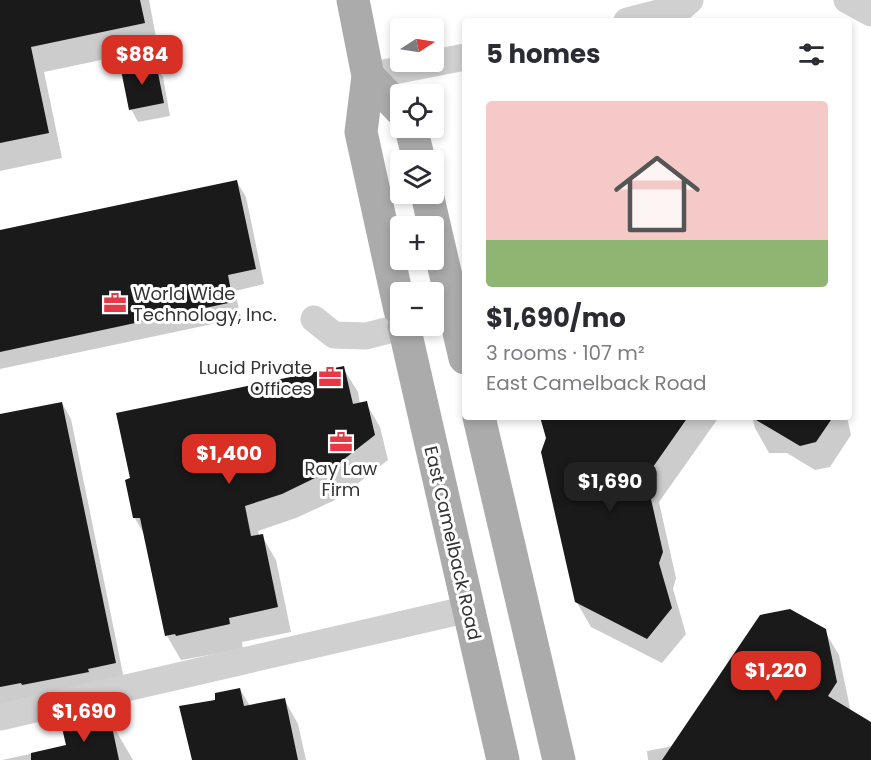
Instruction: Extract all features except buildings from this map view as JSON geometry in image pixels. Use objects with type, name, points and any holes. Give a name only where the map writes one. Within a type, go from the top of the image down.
[{"type":"main road","points":[[353,0],[368,76],[361,132],[394,282]]},
{"type":"main road","points":[[368,76],[390,99]]},
{"type":"main road","points":[[429,204],[451,313],[462,348]]},
{"type":"main road","name":"East Camelback Road","points":[[406,336],[503,760]]},
{"type":"main road","points":[[480,420],[559,760]]},
{"type":"street","points":[[639,18],[682,7],[690,0]]},
{"type":"street","points":[[847,0],[871,13]]},
{"type":"street","points":[[368,76],[462,58]]},
{"type":"street","points":[[314,319],[334,335],[366,336],[390,330]]},
{"type":"street","points":[[0,717],[468,609]]},
{"type":"place","name":"World Wide Technology, Inc.","points":[[115,303]]},
{"type":"place","name":"Lucid Private Offices","points":[[330,377]]},
{"type":"place","name":"Ray Law Firm","points":[[341,442]]}]
